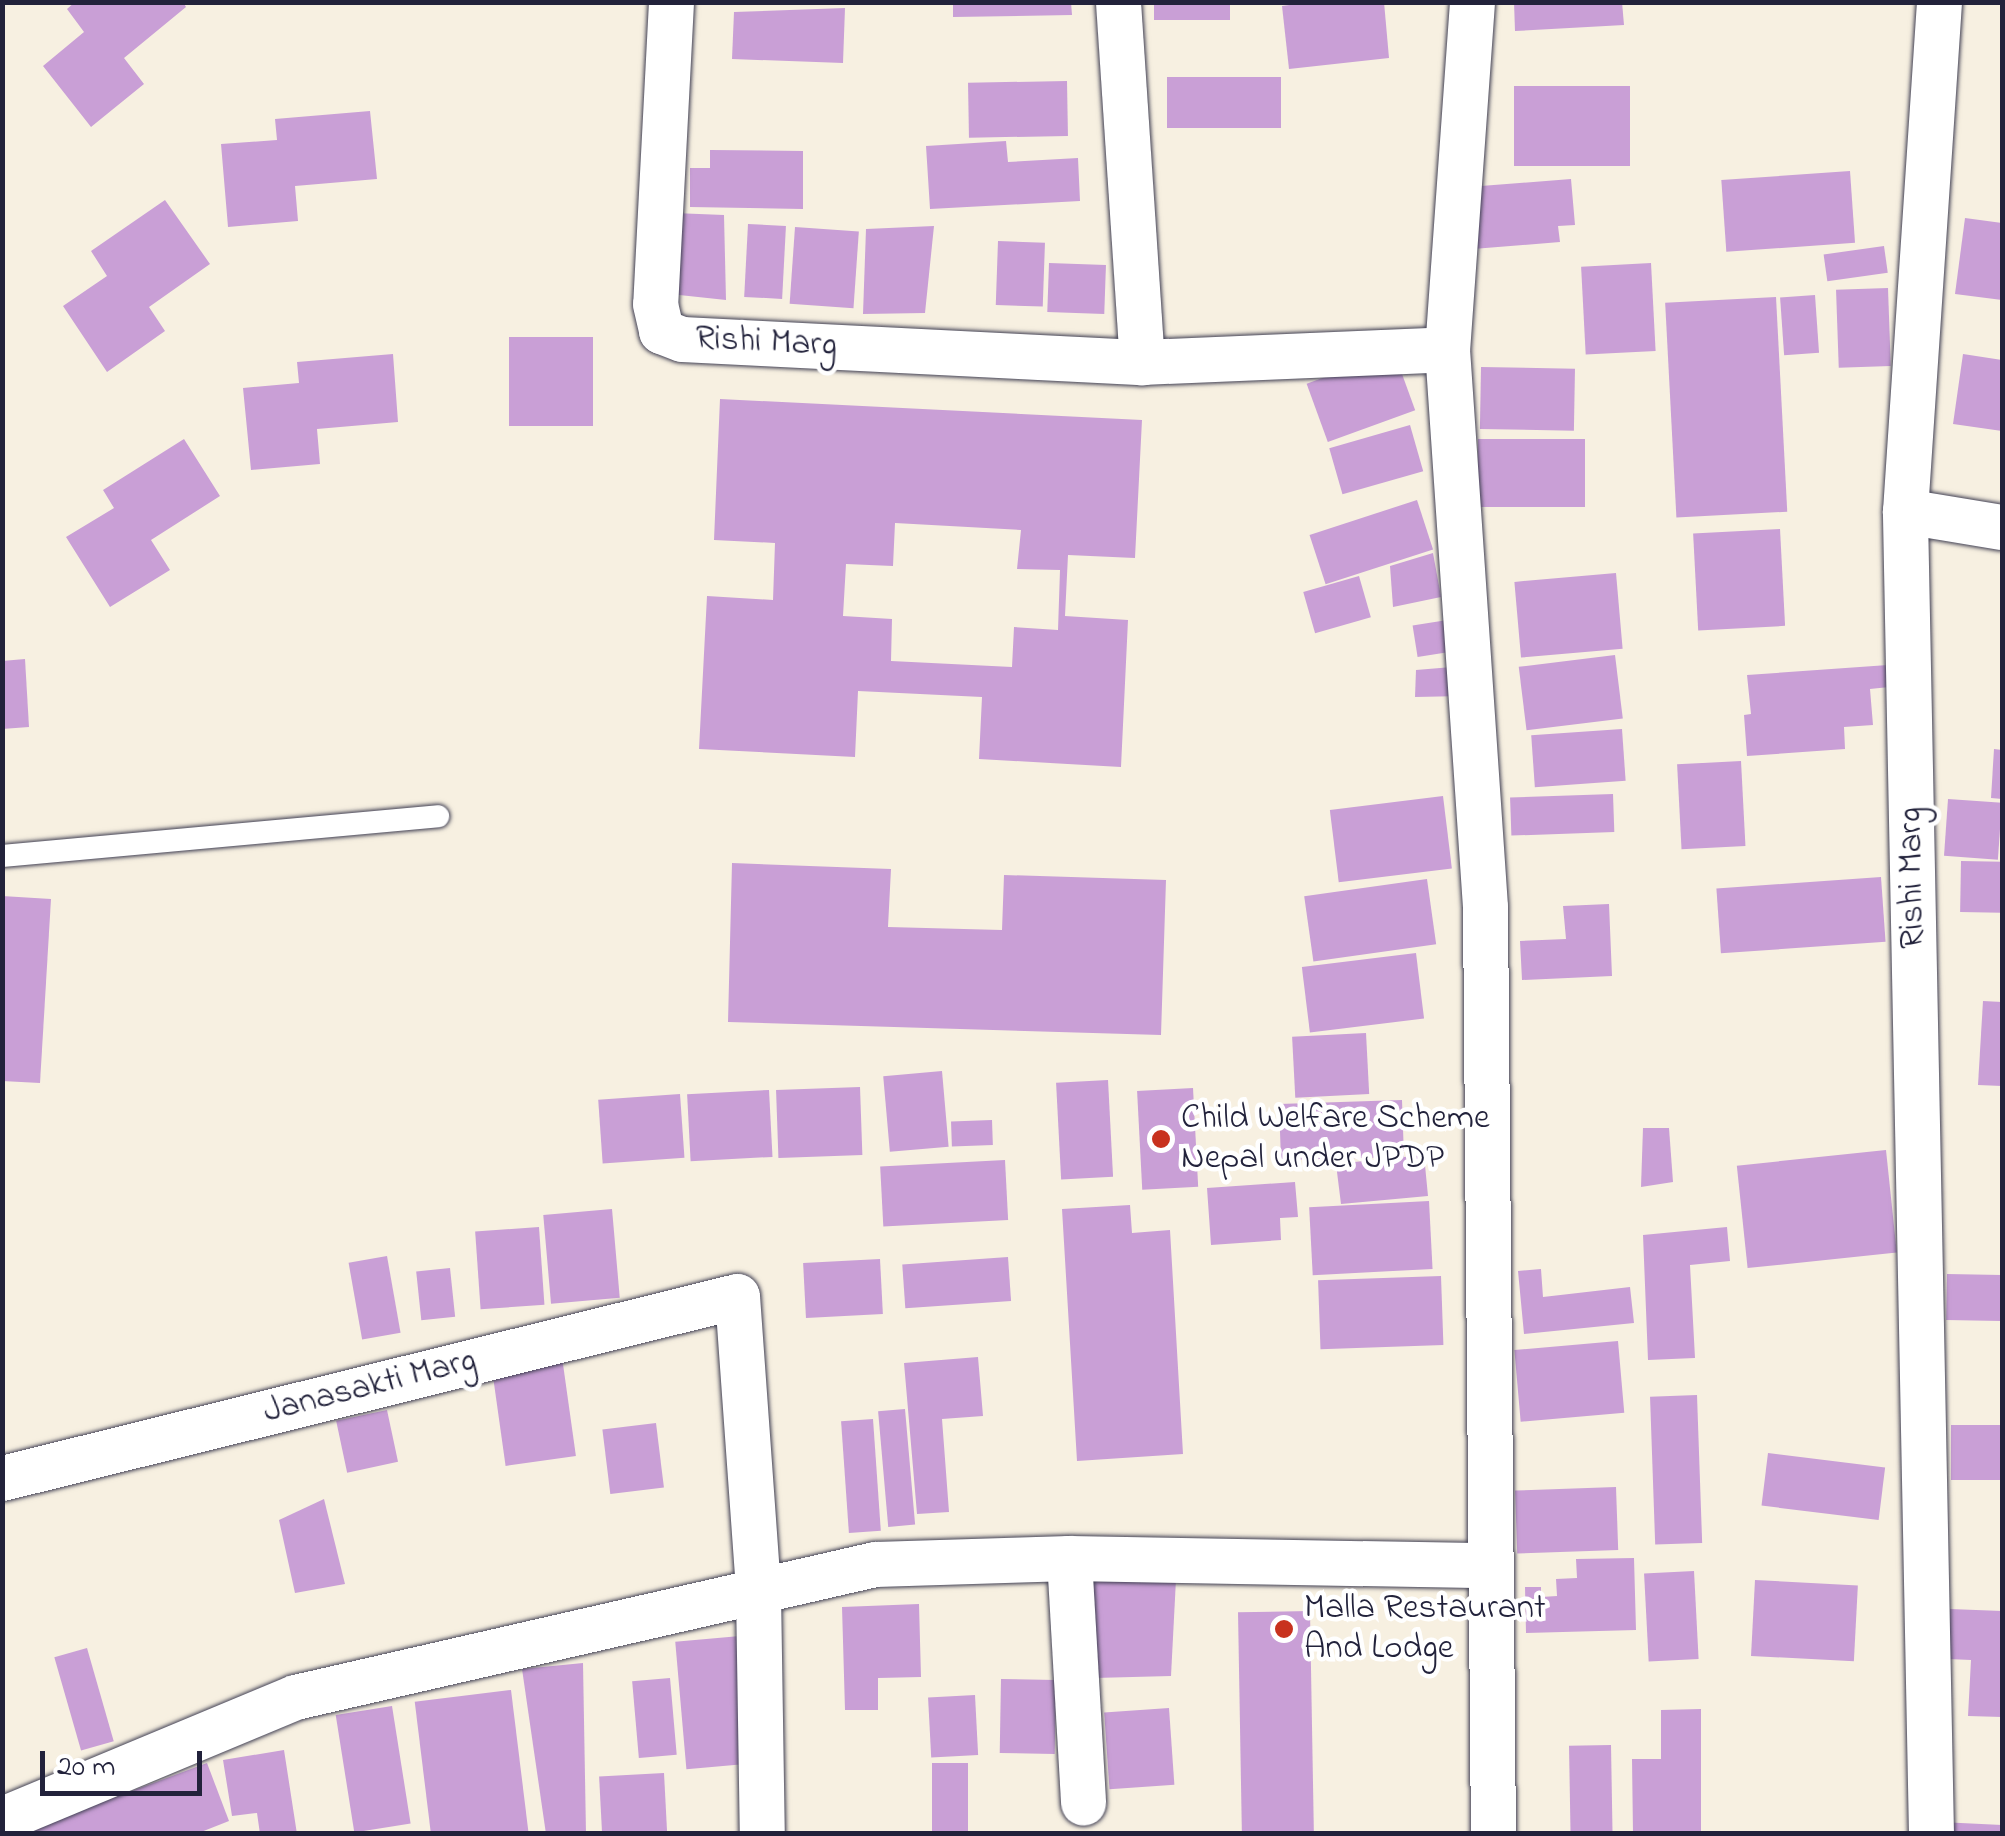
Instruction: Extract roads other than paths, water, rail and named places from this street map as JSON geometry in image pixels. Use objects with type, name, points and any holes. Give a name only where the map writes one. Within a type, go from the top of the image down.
[{"type":"street","name":"Rishi Marg","points":[[670,2],[654,304],[661,331],[682,339],[1142,362],[1447,348]]},
{"type":"street","points":[[1118,2],[1142,362]]},
{"type":"street","points":[[1472,2],[1447,348],[1485,908],[1493,1834]]},
{"type":"street","name":"Rishi Marg","points":[[1931,1834],[1905,511],[1939,2]]},
{"type":"street","points":[[1905,511],[2002,527]]},
{"type":"street","name":"Janasakti Marg","points":[[2,1478],[737,1296],[758,1592]]},
{"type":"street","points":[[2,1820],[294,1697],[876,1564],[1069,1558],[1490,1565]]},
{"type":"street","points":[[1069,1558],[1083,1802]]},
{"type":"street","points":[[758,1592],[762,1834]]},
{"type":"lane","points":[[2,856],[438,816]]},
{"type":"place","name":"Child Welfare Scheme Nepal under JPDP","points":[[1161,1139]]},
{"type":"place","name":"Malla Restaurant And Lodge","points":[[1284,1629]]}]
